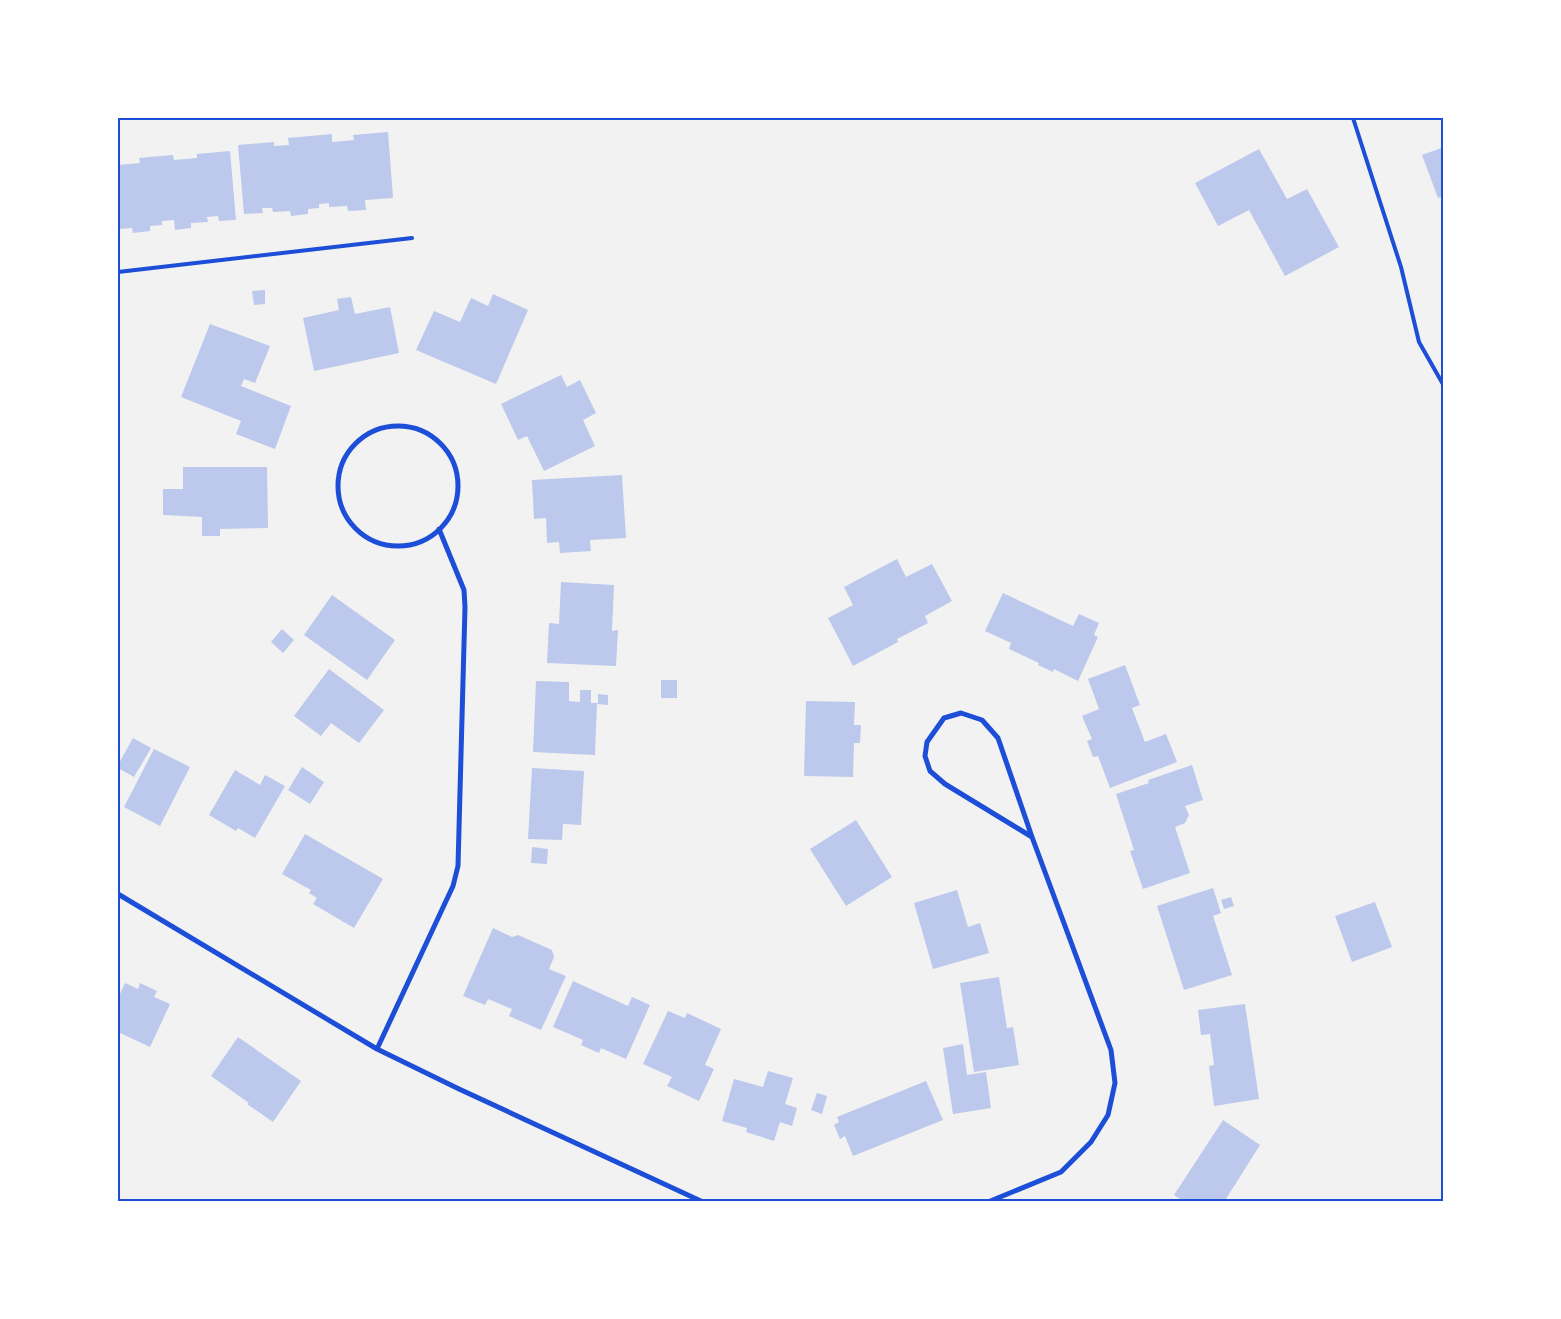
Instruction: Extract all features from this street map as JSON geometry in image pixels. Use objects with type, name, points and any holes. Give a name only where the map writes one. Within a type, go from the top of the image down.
[{"type":"street","points":[[406,426],[424,432],[441,443],[452,459],[457,476],[456,496],[450,513],[439,529],[423,542],[403,547],[383,545],[364,537],[350,522],[340,504],[338,491],[342,465],[352,447],[368,434],[386,427],[406,426]]},
{"type":"street","points":[[377,1049],[453,886],[458,866],[465,607],[464,590],[439,529]]},
{"type":"street","points":[[988,1202],[1061,1172],[1091,1142],[1108,1115],[1115,1083],[1111,1050],[1032,837],[998,738],[982,720],[961,713],[944,718],[927,742],[924,756],[930,771],[945,784],[1032,837]]},
{"type":"street","points":[[118,894],[377,1049],[703,1202]]},
{"type":"lane","points":[[1353,118],[1401,267],[1419,342],[1444,386]]},
{"type":"lane","points":[[118,272],[412,238]]},
{"type":"building","points":[[388,132],[393,198],[365,200],[366,210],[348,211],[347,206],[329,207],[329,203],[319,204],[319,208],[308,209],[308,214],[291,216],[290,211],[273,212],[272,208],[262,208],[263,213],[244,214],[238,145],[274,142],[274,146],[289,145],[288,138],[332,134],[332,142],[354,140],[353,135]]},
{"type":"building","points":[[1444,147],[1444,196],[1438,198],[1422,155]]},
{"type":"building","points":[[1259,149],[1287,199],[1307,189],[1339,247],[1285,276],[1249,210],[1218,226],[1195,183]]},
{"type":"building","points":[[230,151],[236,220],[219,221],[218,216],[207,217],[208,222],[191,223],[191,228],[175,230],[174,220],[162,221],[162,225],[150,226],[150,231],[133,233],[132,228],[118,229],[118,165],[140,163],[139,158],[173,155],[174,160],[197,158],[197,154]]},
{"type":"building","points":[[265,290],[265,304],[254,305],[252,291]]},
{"type":"building","points":[[493,294],[528,310],[496,384],[416,350],[434,311],[460,322],[471,298],[488,306]]},
{"type":"building","points":[[351,297],[355,314],[390,307],[399,353],[314,371],[303,318],[339,310],[337,299]]},
{"type":"building","points":[[210,324],[270,346],[255,383],[244,379],[241,386],[291,406],[275,449],[236,434],[241,421],[181,397]]},
{"type":"building","points":[[561,375],[567,387],[580,380],[596,413],[583,420],[595,446],[544,471],[527,436],[518,440],[501,404]]},
{"type":"building","points":[[183,467],[267,467],[268,528],[220,529],[220,536],[202,536],[202,517],[163,515],[163,489],[183,489]]},
{"type":"building","points":[[622,475],[626,538],[590,540],[591,551],[560,553],[559,542],[547,543],[546,518],[534,519],[532,480]]},
{"type":"building","points":[[897,559],[906,577],[932,564],[952,601],[925,616],[928,623],[897,639],[898,642],[853,666],[828,618],[853,605],[844,587]]},
{"type":"building","points":[[561,582],[614,585],[612,631],[618,630],[616,666],[547,663],[549,623],[559,624]]},
{"type":"building","points":[[1003,593],[1073,626],[1079,614],[1099,623],[1094,635],[1098,637],[1078,681],[1054,669],[1053,672],[1038,665],[1039,663],[1009,649],[1011,643],[985,631]]},
{"type":"building","points":[[332,595],[395,640],[367,680],[304,635]]},
{"type":"building","points":[[282,629],[294,640],[283,653],[271,642]]},
{"type":"building","points":[[1125,665],[1140,705],[1132,708],[1145,742],[1166,734],[1177,762],[1110,788],[1098,756],[1093,757],[1087,741],[1092,739],[1082,716],[1099,709],[1088,679]]},
{"type":"building","points":[[329,669],[384,710],[359,743],[331,723],[321,736],[294,716]]},
{"type":"building","points":[[661,680],[677,680],[677,698],[661,698]]},
{"type":"building","points":[[536,681],[569,682],[569,701],[580,702],[580,690],[591,690],[591,703],[598,703],[598,694],[608,695],[608,705],[597,704],[595,755],[533,752]]},
{"type":"building","points":[[806,701],[855,702],[854,725],[861,725],[860,743],[854,743],[853,777],[804,776]]},
{"type":"building","points":[[133,738],[151,748],[134,777],[118,768]]},
{"type":"building","points":[[154,749],[190,767],[160,826],[124,807]]},
{"type":"building","points":[[1192,765],[1203,800],[1185,806],[1189,815],[1185,823],[1175,827],[1190,873],[1143,889],[1130,851],[1134,850],[1116,794],[1149,783],[1148,780]]},
{"type":"building","points":[[302,767],[324,782],[310,804],[288,790]]},
{"type":"building","points":[[532,768],[584,771],[581,825],[563,824],[562,840],[528,839]]},
{"type":"building","points":[[235,770],[260,785],[265,775],[285,786],[255,838],[238,828],[236,831],[209,815]]},
{"type":"building","points":[[856,820],[892,877],[846,906],[810,849]]},
{"type":"building","points":[[305,834],[383,879],[354,928],[313,904],[317,898],[309,893],[311,890],[282,874]]},
{"type":"building","points":[[532,847],[548,849],[547,864],[531,863]]},
{"type":"building","points":[[1213,888],[1221,913],[1213,916],[1232,975],[1184,990],[1157,906]]},
{"type":"building","points":[[957,890],[968,927],[980,923],[989,953],[933,969],[914,903]]},
{"type":"building","points":[[1231,897],[1234,906],[1224,909],[1221,900]]},
{"type":"building","points":[[1375,902],[1392,947],[1352,962],[1335,916]]},
{"type":"building","points":[[493,928],[512,937],[518,935],[552,950],[554,957],[549,969],[566,976],[541,1030],[509,1016],[512,1009],[488,999],[485,1005],[463,996]]},
{"type":"building","points":[[999,977],[1007,1028],[1013,1027],[1019,1065],[974,1072],[960,983]]},
{"type":"building","points":[[573,981],[628,1006],[632,997],[650,1005],[626,1059],[601,1048],[599,1053],[581,1045],[583,1040],[553,1027]]},
{"type":"building","points":[[125,983],[138,989],[140,983],[157,991],[154,997],[170,1004],[150,1047],[118,1032],[118,998]]},
{"type":"building","points":[[1245,1004],[1259,1099],[1214,1106],[1209,1066],[1214,1065],[1210,1034],[1201,1035],[1198,1010]]},
{"type":"building","points":[[668,1011],[685,1018],[687,1013],[721,1029],[705,1065],[714,1069],[699,1101],[667,1086],[672,1077],[643,1064]]},
{"type":"building","points":[[238,1037],[301,1081],[273,1122],[211,1076]]},
{"type":"building","points":[[963,1044],[967,1075],[986,1072],[991,1108],[953,1114],[943,1048]]},
{"type":"building","points":[[768,1071],[793,1078],[785,1104],[797,1108],[792,1126],[780,1122],[774,1141],[746,1132],[747,1128],[722,1121],[734,1079],[763,1087]]},
{"type":"building","points":[[926,1081],[943,1120],[853,1156],[845,1136],[840,1139],[834,1125],[839,1122],[837,1117]]},
{"type":"building","points":[[817,1093],[827,1096],[822,1114],[811,1110]]},
{"type":"building","points":[[1223,1120],[1260,1145],[1224,1202],[1184,1202],[1174,1195]]}]
